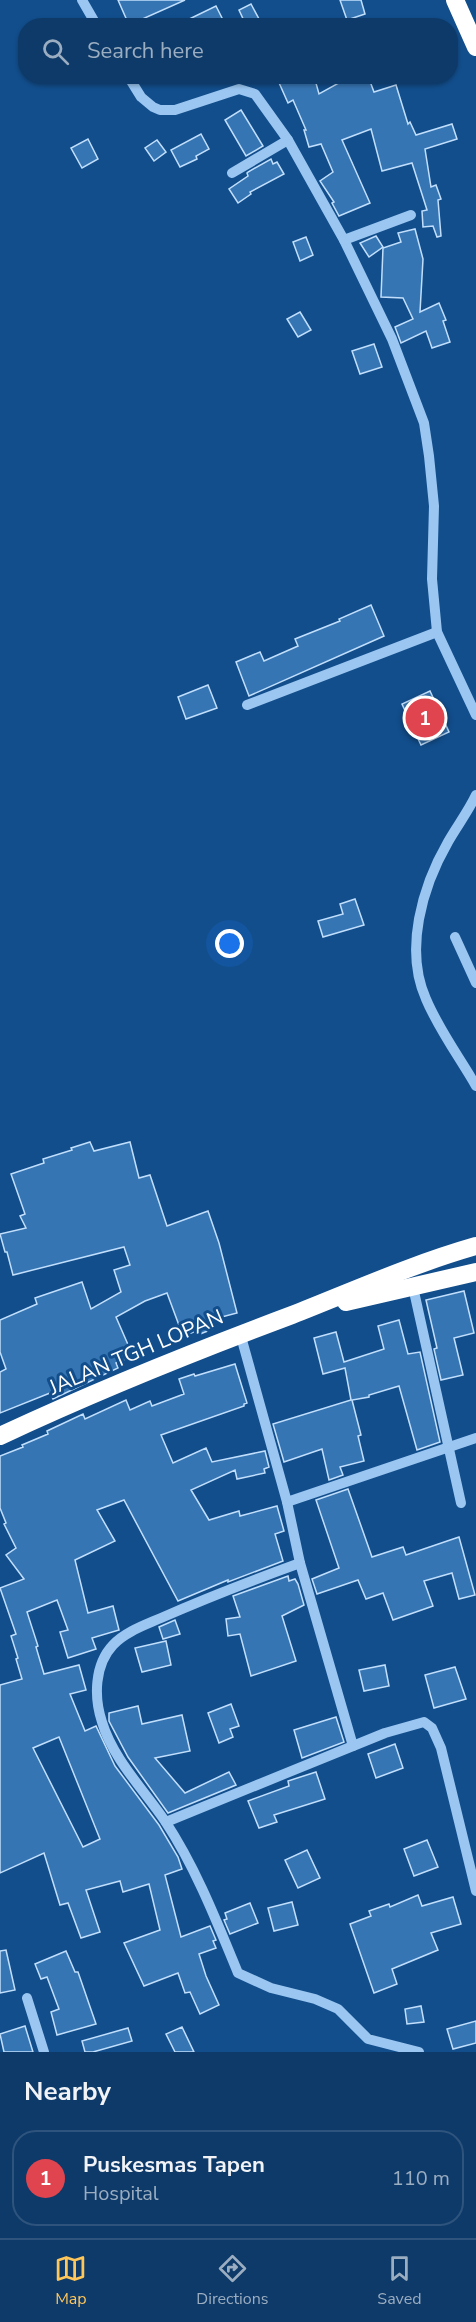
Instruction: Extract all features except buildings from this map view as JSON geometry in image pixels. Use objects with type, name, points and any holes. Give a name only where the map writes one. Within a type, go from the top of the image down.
[{"type":"highway","points":[[455,0],[476,47]]},
{"type":"highway","points":[[470,1247],[473,1272],[292,1314],[391,1275],[470,1247]]},
{"type":"highway","name":"JALAN TGH LOPAN","points":[[0,1436],[99,1390],[292,1314]]},
{"type":"street","points":[[82,0],[92,18]]},
{"type":"street","points":[[133,84],[141,97],[160,110],[175,110],[238,89],[250,92],[263,103],[288,140],[344,240],[392,339],[424,423],[434,506],[432,579],[437,632],[476,716]]},
{"type":"street","points":[[232,173],[288,140]]},
{"type":"street","points":[[344,240],[411,214]]},
{"type":"street","points":[[247,705],[437,632]]},
{"type":"street","points":[[476,795],[447,843],[432,877],[420,914],[415,955],[417,973],[426,1000],[476,1086]]},
{"type":"street","points":[[455,937],[476,983]]},
{"type":"street","points":[[413,1287],[461,1503]]},
{"type":"street","points":[[240,1333],[287,1502],[300,1563],[353,1746]]},
{"type":"street","points":[[287,1502],[476,1438]]},
{"type":"street","points":[[300,1563],[196,1602],[124,1635],[113,1645],[101,1666],[96,1690],[102,1724],[123,1762],[166,1822],[210,1908],[238,1973],[271,1988],[315,1999],[338,2009],[368,2039],[419,2052]]},
{"type":"street","points":[[166,1822],[353,1746],[424,1722],[432,1728],[450,1776],[476,1891]]},
{"type":"street","points":[[27,1998],[44,2052]]},
{"type":"place","name":"Puskesmas Tapen","points":[[425,718]]}]
